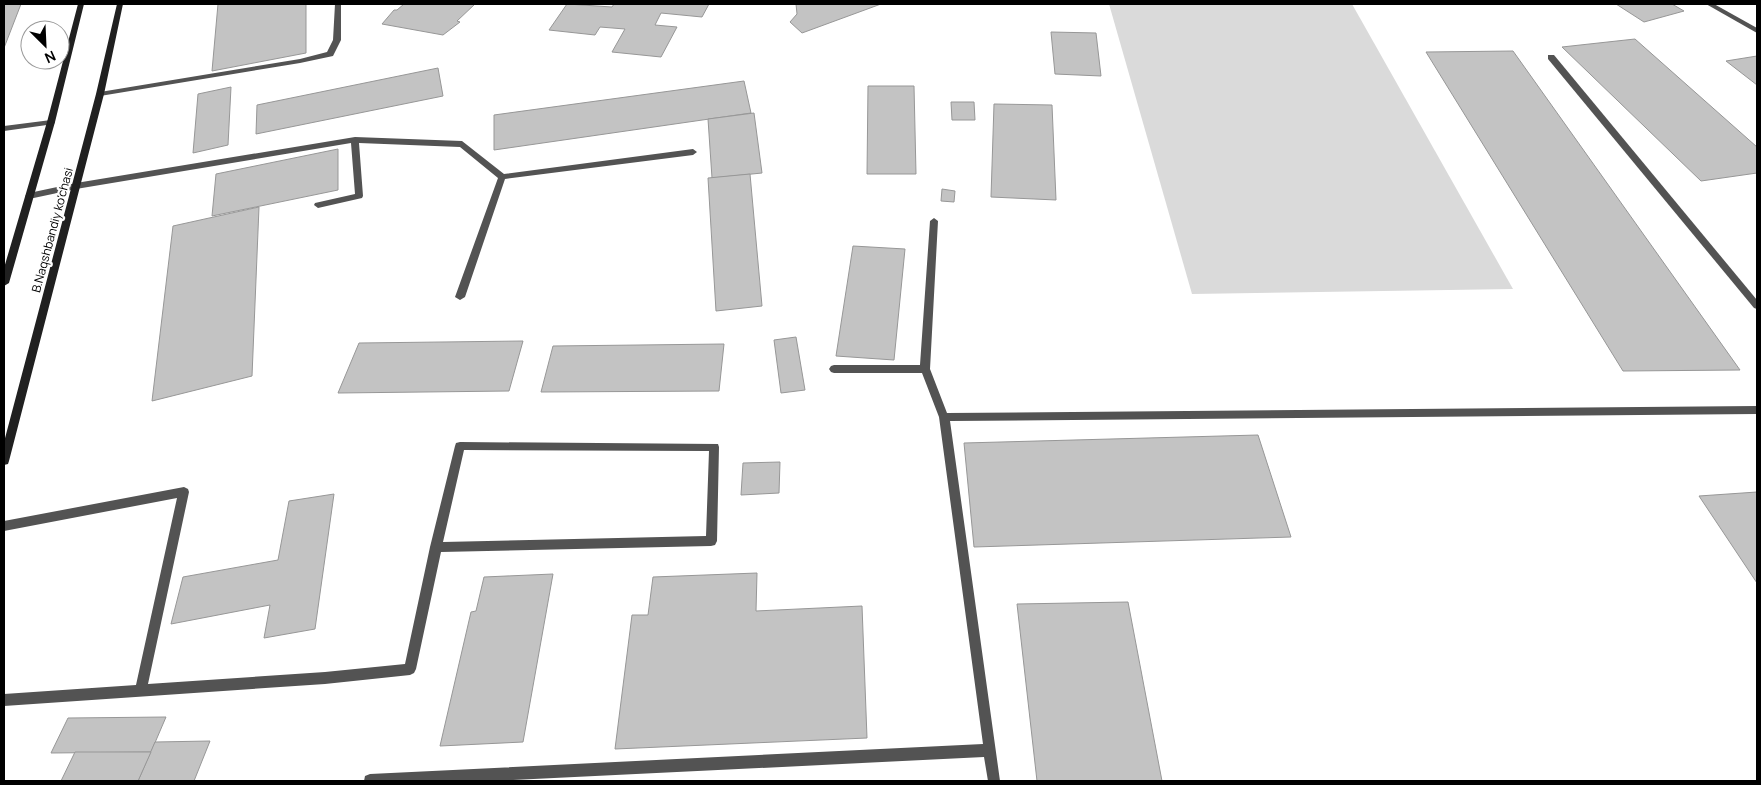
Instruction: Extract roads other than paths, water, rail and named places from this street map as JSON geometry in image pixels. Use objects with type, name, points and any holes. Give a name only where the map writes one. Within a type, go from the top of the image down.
[{"type":"main road","points":[[4,283],[51,122],[81,4]]},
{"type":"main road","name":"B.Naqshbandiy ko'chasi","points":[[4,461],[100,94],[120,4]]},
{"type":"street","points":[[100,94],[300,62],[330,54],[337,40],[338,4]]},
{"type":"street","points":[[1709,4],[1757,31]]},
{"type":"street","points":[[1551,57],[1757,306]]},
{"type":"street","points":[[5,131],[51,122]]},
{"type":"street","points":[[318,205],[359,196],[356,140]]},
{"type":"street","points":[[29,196],[76,186],[356,140],[462,144],[502,177],[693,152]]},
{"type":"street","points":[[460,297],[502,177]]},
{"type":"street","points":[[934,221],[925,369],[944,417],[994,781]]},
{"type":"street","points":[[834,369],[925,369]]},
{"type":"street","points":[[944,417],[1757,410]]},
{"type":"street","points":[[4,700],[325,678],[410,669],[436,547],[460,446],[714,447],[711,541],[436,547]]},
{"type":"street","points":[[4,526],[184,492],[141,690]]},
{"type":"street","points":[[370,781],[989,750]]}]
